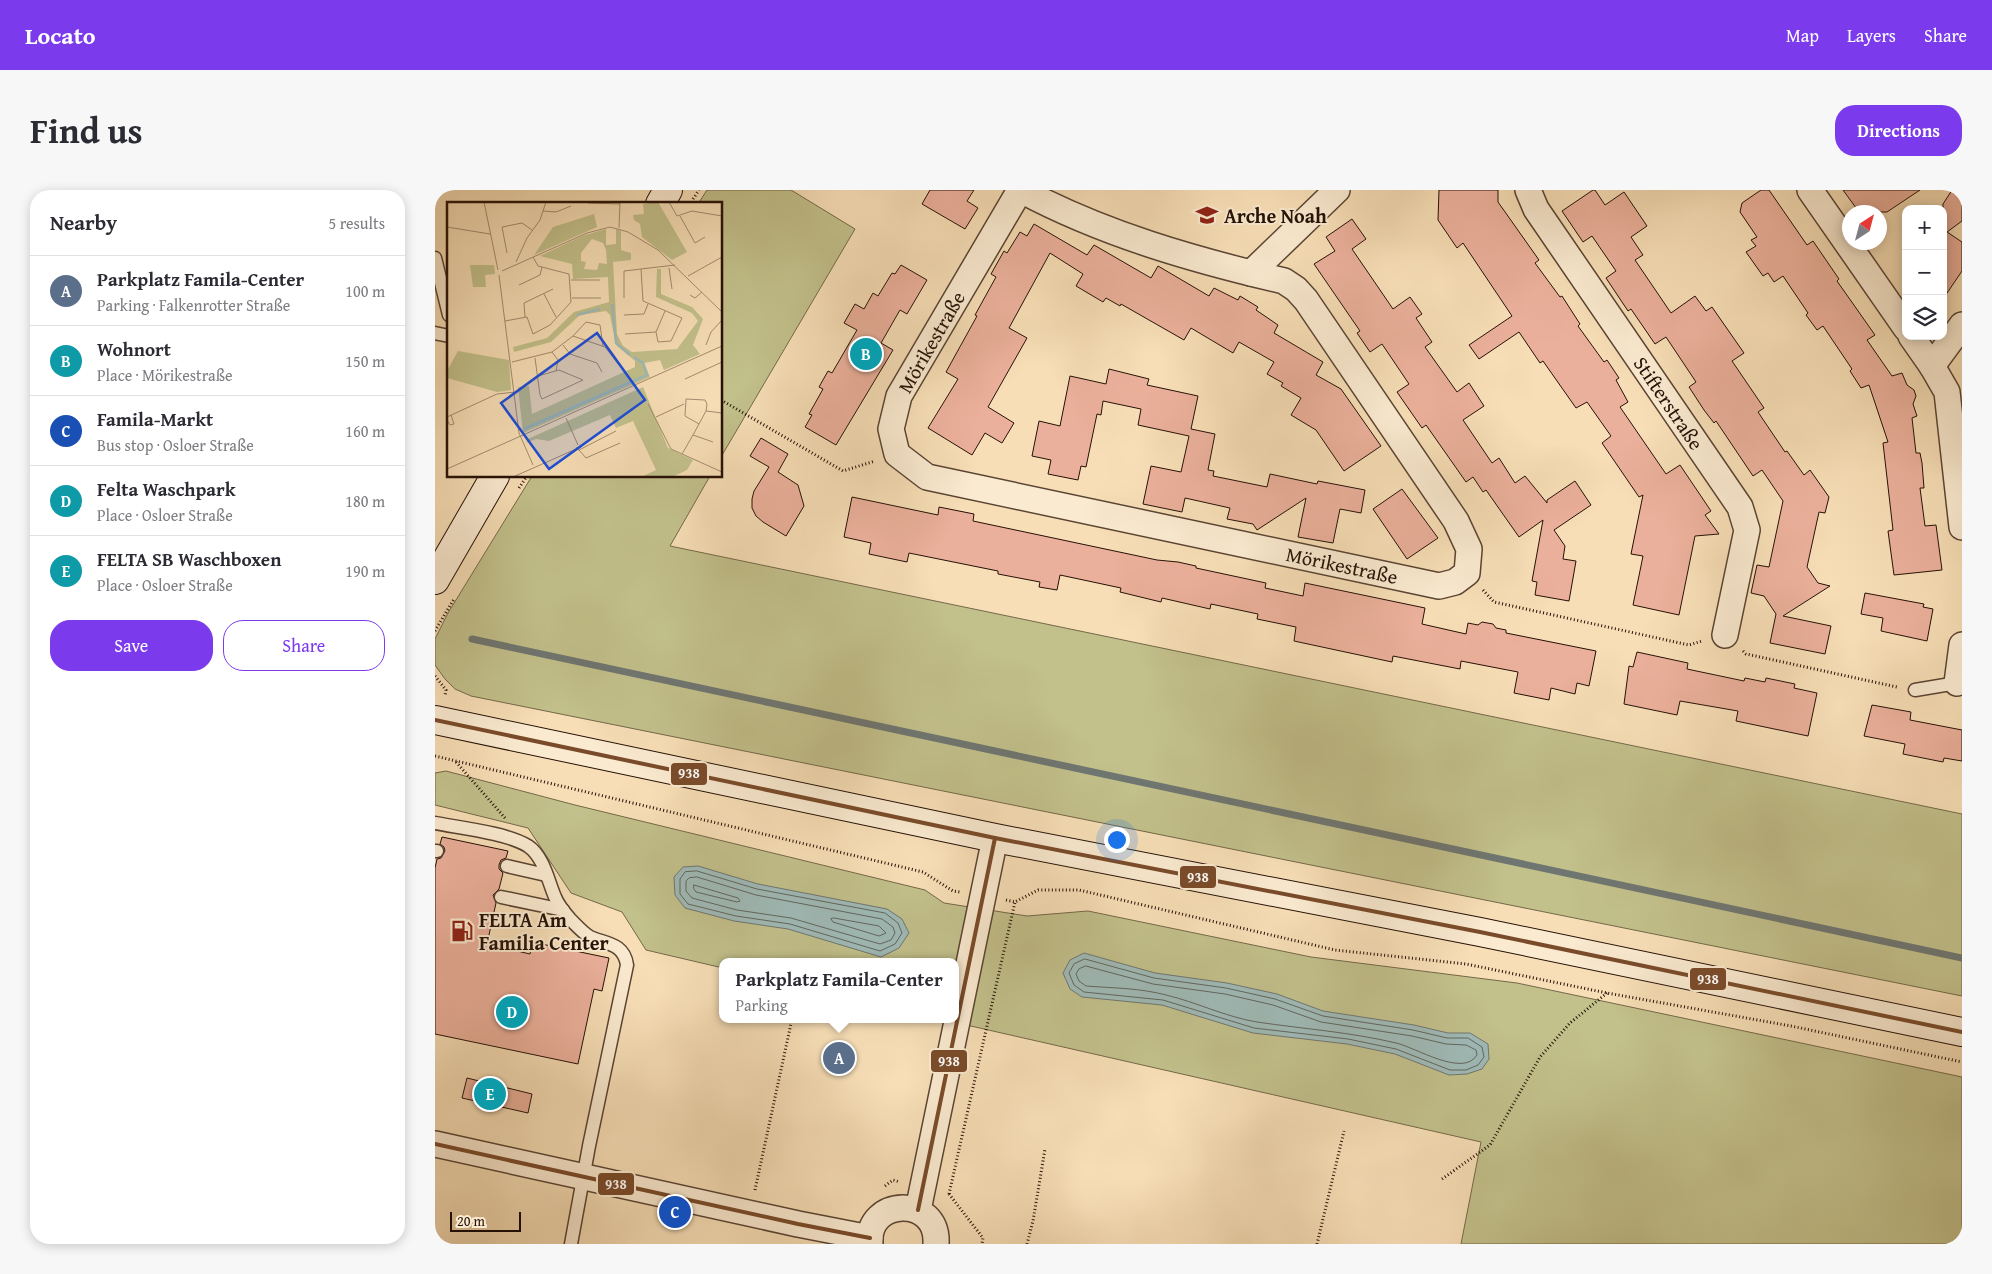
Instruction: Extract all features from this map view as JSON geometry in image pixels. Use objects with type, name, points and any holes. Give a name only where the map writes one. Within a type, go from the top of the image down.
[{"type":"main road","points":[[661,202],[669,190]]},
{"type":"main road","points":[[435,580],[494,478]]},
{"type":"main road","points":[[435,720],[995,838],[1480,932],[1962,1032]]},
{"type":"street","name":"Mörikestraße","points":[[1020,190],[1049,205],[1142,242],[1284,281],[1296,289],[1456,521],[1469,549],[1467,573],[1455,582],[1439,586],[927,477],[897,454],[891,429],[899,396],[1020,190]]},
{"type":"street","points":[[1251,273],[1337,190]]},
{"type":"street","name":"Stifterstraße","points":[[1528,190],[1536,209],[1740,507],[1747,530],[1725,635]]},
{"type":"street","points":[[1809,190],[1902,322]]},
{"type":"street","points":[[1932,366],[1962,325]]},
{"type":"street","points":[[1914,340],[1947,392],[1962,526]]},
{"type":"street","points":[[1959,684],[1962,644]]},
{"type":"street","points":[[959,1009],[995,838]]},
{"type":"street","points":[[918,1210],[956,1023]]},
{"type":"street","points":[[435,1144],[870,1241],[873,1226],[881,1215],[893,1209],[918,1210],[930,1221],[937,1235],[936,1244]]},
{"type":"lane","points":[[435,258],[447,307]]},
{"type":"lane","points":[[1915,690],[1959,684]]},
{"type":"lane","points":[[435,823],[513,839],[533,850],[563,910],[585,934],[615,945],[623,953],[627,964],[571,1244]]},
{"type":"lane","points":[[507,866],[546,875]]},
{"type":"lane","points":[[501,897],[563,910]]},
{"type":"path","points":[[723,401],[843,471],[897,454]]},
{"type":"path","points":[[1467,573],[1494,602],[1689,645],[1725,635],[1746,654],[1915,690]]},
{"type":"path","points":[[435,756],[923,872],[953,891],[982,897],[1015,902],[1038,890],[1079,890],[1335,950],[1466,964],[1607,993],[1791,1026],[1962,1062]]},
{"type":"path","points":[[456,762],[507,821]]},
{"type":"path","points":[[982,1244],[983,1238],[949,1194],[1015,902]]},
{"type":"path","points":[[1442,1179],[1490,1146],[1540,1057],[1570,1023],[1607,993]]},
{"type":"path","points":[[750,1213],[790,1023]]},
{"type":"path","points":[[1317,1244],[1344,1132]]},
{"type":"path","points":[[1027,1244],[1033,1221],[1045,1149]]},
{"type":"shaded area","points":[[707,190],[791,190],[855,229],[723,454],[723,202],[699,202]]},
{"type":"shaded area","points":[[531,478],[709,478],[670,546],[1962,814],[1962,996],[471,696],[455,689],[435,665],[435,639],[448,613]]},
{"type":"shaded area","points":[[446,771],[575,805],[925,890],[944,903],[1027,916],[1088,911],[1311,957],[1517,983],[1962,1077],[1962,1244],[1461,1244],[1481,1142],[958,1023],[959,958],[719,958],[719,967],[646,950],[622,912],[571,893],[528,828],[435,805],[435,773]]},
{"type":"water","points":[[698,866],[758,884],[887,909],[902,919],[909,933],[899,948],[881,957],[788,929],[734,921],[685,908],[675,895],[674,877],[683,867]]},
{"type":"water","points":[[1084,953],[1155,973],[1227,983],[1277,994],[1323,1011],[1414,1025],[1448,1033],[1470,1033],[1488,1044],[1489,1059],[1482,1069],[1467,1074],[1449,1075],[1395,1054],[1347,1044],[1253,1033],[1162,1005],[1082,997],[1070,989],[1063,973],[1070,960]]},
{"type":"building","points":[[930,190],[974,190],[967,201],[978,208],[965,229],[922,204]]},
{"type":"building","points":[[1439,190],[1498,190],[1498,202],[1539,260],[1535,263],[1560,297],[1562,296],[1580,324],[1578,326],[1604,362],[1607,360],[1619,378],[1616,380],[1628,402],[1620,407],[1666,474],[1680,465],[1711,511],[1705,515],[1719,534],[1695,536],[1679,615],[1633,605],[1643,556],[1631,554],[1643,495],[1639,497],[1602,443],[1611,436],[1587,402],[1576,408],[1543,361],[1540,363],[1519,332],[1479,359],[1469,345],[1512,316],[1463,243],[1457,248],[1438,220]]},
{"type":"building","points":[[1595,190],[1605,205],[1624,192],[1647,226],[1631,237],[1643,255],[1635,260],[1671,313],[1695,296],[1706,311],[1712,307],[1744,353],[1732,361],[1764,408],[1758,412],[1785,452],[1787,451],[1804,475],[1810,470],[1829,497],[1825,513],[1819,512],[1807,567],[1818,583],[1830,586],[1783,616],[1831,626],[1825,654],[1770,643],[1776,614],[1764,596],[1751,593],[1757,565],[1769,567],[1783,501],[1762,470],[1753,476],[1716,421],[1714,423],[1704,410],[1689,387],[1696,382],[1666,337],[1655,344],[1631,309],[1628,311],[1606,278],[1616,271],[1592,236],[1583,242],[1562,211]]},
{"type":"building","points":[[1761,190],[1769,190],[1807,245],[1813,241],[1839,279],[1837,281],[1875,335],[1867,340],[1892,376],[1902,373],[1907,385],[1914,390],[1916,396],[1913,404],[1917,416],[1912,418],[1916,453],[1920,453],[1922,463],[1924,488],[1920,488],[1925,526],[1936,525],[1942,570],[1894,575],[1888,531],[1893,530],[1883,443],[1888,442],[1869,385],[1861,388],[1850,371],[1852,369],[1823,326],[1817,330],[1783,276],[1774,282],[1768,273],[1763,276],[1746,252],[1756,246],[1751,240],[1757,237],[1740,212],[1742,203]]},
{"type":"building","points":[[1843,190],[1920,190],[1887,212],[1887,205],[1854,205]]},
{"type":"building","points":[[1952,190],[1962,190],[1962,221],[1947,232],[1947,205],[1943,204]]},
{"type":"building","points":[[1352,219],[1366,239],[1352,249],[1393,309],[1410,297],[1422,314],[1416,318],[1432,342],[1425,347],[1457,392],[1469,383],[1484,406],[1463,420],[1492,463],[1499,458],[1515,483],[1525,476],[1547,503],[1547,500],[1575,481],[1591,505],[1554,530],[1565,546],[1563,559],[1576,561],[1569,601],[1535,595],[1537,582],[1532,581],[1543,520],[1519,537],[1486,490],[1483,492],[1473,477],[1466,482],[1426,425],[1422,428],[1397,392],[1409,384],[1382,344],[1370,352],[1357,333],[1360,331],[1314,264],[1335,251],[1326,237]]},
{"type":"building","points":[[1034,224],[1087,255],[1094,245],[1151,278],[1158,266],[1209,296],[1214,288],[1238,300],[1240,296],[1258,307],[1256,310],[1278,325],[1274,333],[1323,362],[1316,375],[1341,389],[1381,446],[1344,471],[1316,430],[1291,415],[1301,398],[1281,386],[1283,383],[1267,374],[1274,362],[1239,342],[1233,353],[1191,328],[1184,340],[1121,304],[1120,306],[1106,298],[1103,302],[1076,286],[1083,274],[1050,253],[1009,328],[1027,338],[988,407],[1014,423],[1002,443],[985,433],[972,455],[928,428],[958,379],[946,372],[996,277],[991,274],[1004,251],[1007,253],[1020,232],[1027,236]]},
{"type":"building","points":[[1947,232],[1962,242],[1962,271],[1947,293]]},
{"type":"building","points":[[901,265],[927,280],[907,314],[900,310],[881,343],[893,350],[836,445],[805,427],[812,415],[809,414],[823,389],[819,387],[828,371],[832,373],[857,330],[844,323],[855,304],[864,309],[873,293],[878,296],[892,273],[895,274]]},
{"type":"building","points":[[1109,369],[1149,379],[1147,385],[1198,396],[1191,429],[1215,434],[1208,470],[1214,471],[1213,476],[1267,487],[1270,474],[1317,484],[1318,481],[1365,490],[1361,513],[1340,509],[1333,543],[1298,537],[1306,498],[1257,530],[1253,524],[1227,519],[1230,508],[1185,498],[1182,512],[1143,504],[1151,466],[1181,472],[1189,436],[1138,425],[1141,409],[1103,401],[1101,415],[1097,414],[1086,467],[1081,466],[1078,480],[1048,474],[1051,460],[1032,456],[1039,421],[1060,426],[1070,376],[1106,384]]},
{"type":"building","points":[[761,438],[788,454],[778,472],[798,485],[804,506],[786,536],[763,522],[756,516],[752,508],[754,491],[769,467],[750,456]]},
{"type":"building","points":[[1402,489],[1438,538],[1407,559],[1373,509]]},
{"type":"building","points":[[852,497],[938,515],[939,507],[974,514],[973,521],[1157,560],[1196,566],[1196,568],[1266,583],[1265,588],[1303,596],[1305,583],[1425,608],[1422,624],[1466,634],[1468,623],[1478,625],[1482,622],[1493,624],[1496,628],[1506,630],[1506,633],[1596,651],[1589,686],[1577,683],[1575,694],[1551,688],[1549,700],[1514,693],[1518,672],[1461,661],[1460,669],[1393,656],[1392,662],[1294,641],[1296,627],[1257,619],[1258,614],[1211,604],[1210,609],[1162,598],[1161,602],[1120,592],[1121,588],[1060,575],[1057,590],[1039,587],[1040,582],[998,574],[998,571],[909,553],[907,562],[869,554],[871,543],[844,537]]},
{"type":"building","points":[[1865,593],[1924,604],[1923,607],[1933,609],[1927,641],[1881,631],[1883,618],[1861,614]]},
{"type":"building","points":[[1637,652],[1688,663],[1687,669],[1744,681],[1745,678],[1765,682],[1766,678],[1795,684],[1794,688],[1817,693],[1808,736],[1736,721],[1738,711],[1680,701],[1677,715],[1624,704],[1629,666],[1633,667]]},
{"type":"building","points":[[1872,705],[1911,712],[1910,720],[1962,730],[1962,761],[1944,758],[1943,762],[1903,754],[1905,744],[1864,736]]},
{"type":"building","points":[[442,837],[508,851],[506,858],[501,860],[499,865],[499,869],[503,873],[499,889],[493,895],[496,903],[487,944],[530,954],[532,942],[609,958],[602,991],[594,989],[578,1064],[435,1034],[435,868],[437,859],[441,858],[445,851],[444,847],[440,844]]},
{"type":"building","points":[[467,1078],[532,1094],[528,1113],[462,1098]]},
{"type":"waterway","points":[[472,639],[1962,958]]},
{"type":"transit line","name":"938","points":[[435,720],[995,838],[1480,932],[1962,1032]]},
{"type":"transit line","name":"938","points":[[959,1012],[995,838]]},
{"type":"transit line","name":"938","points":[[918,1210],[957,1023]]},
{"type":"transit line","name":"938","points":[[435,1144],[798,1224],[870,1238]]},
{"type":"place","name":"Arche Noah","points":[[1207,215]]},
{"type":"place","name":"Wohnort","points":[[866,354]]},
{"type":"place","name":"FELTA Am Familia Center","points":[[462,931]]},
{"type":"place","name":"Felta Waschpark","points":[[512,1012]]},
{"type":"place","name":"Parkplatz Famila-Center","points":[[839,1058]]},
{"type":"place","name":"FELTA SB Waschboxen","points":[[490,1094]]},
{"type":"place","name":"Famila-Markt","points":[[675,1212]]}]
